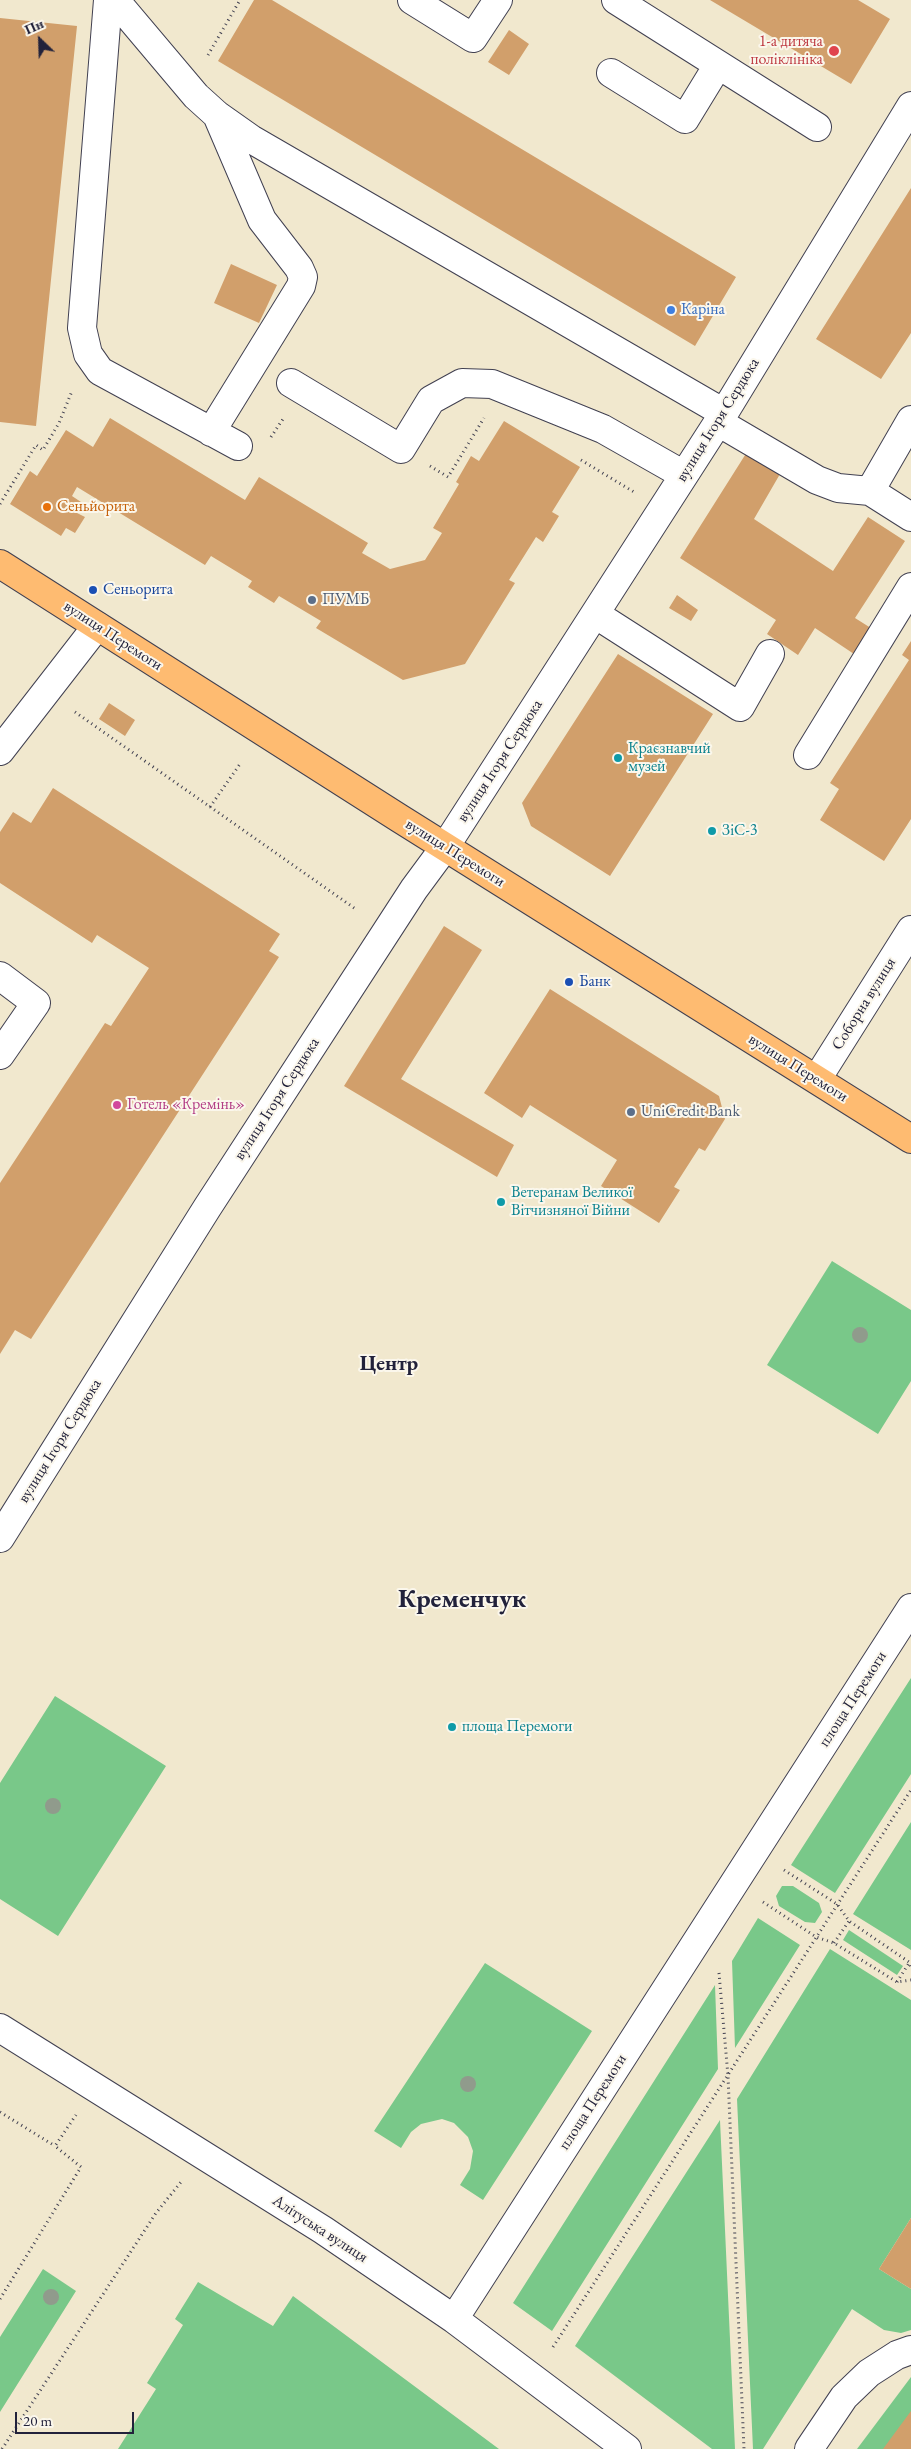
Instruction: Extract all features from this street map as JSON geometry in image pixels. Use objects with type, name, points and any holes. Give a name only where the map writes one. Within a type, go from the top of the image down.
[{"type":"main road","name":"вулиця Перемоги","points":[[0,564],[911,1139]]},
{"type":"street","points":[[108,0],[82,328],[88,354],[100,371],[238,446]]},
{"type":"street","points":[[115,0],[189,88],[217,115],[251,139],[721,417],[817,480],[838,488],[870,491],[911,517]]},
{"type":"street","points":[[412,0],[473,38],[498,0]]},
{"type":"street","points":[[616,0],[817,127]]},
{"type":"street","points":[[611,72],[684,119],[718,65]]},
{"type":"street","name":"вулиця Ігоря Сердюка","points":[[0,1538],[207,1208],[414,889],[445,846],[663,509],[911,106]]},
{"type":"street","points":[[211,432],[301,286],[303,277],[299,268],[262,220],[217,115]]},
{"type":"street","points":[[296,385],[402,449],[431,400],[462,384],[492,384],[603,429],[684,475]]},
{"type":"street","points":[[870,491],[911,420]]},
{"type":"street","points":[[808,755],[911,587]]},
{"type":"street","points":[[595,614],[740,707],[770,654]]},
{"type":"street","points":[[0,751],[97,626]]},
{"type":"street","name":"Соборна вулиця","points":[[817,1079],[911,930]]},
{"type":"street","points":[[0,976],[36,1003],[0,1055]]},
{"type":"street","name":"площа Перемоги","points":[[454,2319],[911,1608]]},
{"type":"street","name":"Алітуська вулиця","points":[[0,2028],[94,2089],[323,2230],[454,2319],[627,2449]]},
{"type":"street","points":[[809,2449],[844,2397],[868,2373],[897,2355],[911,2350]]},
{"type":"path","points":[[189,88],[240,0]]},
{"type":"path","points":[[0,504],[36,445],[43,450],[59,423],[88,354]]},
{"type":"path","points":[[238,446],[260,455],[296,385]]},
{"type":"path","points":[[402,449],[448,477],[487,414]]},
{"type":"path","points":[[575,456],[663,509]]},
{"type":"path","points":[[46,692],[357,910]]},
{"type":"path","points":[[210,807],[240,764]]},
{"type":"path","points":[[554,2347],[911,1790]]},
{"type":"path","points":[[756,1851],[837,1904],[849,1921],[909,1962],[911,1967]]},
{"type":"path","points":[[735,1884],[816,1937],[834,1943],[896,1982],[911,1980]]},
{"type":"path","points":[[834,1943],[849,1921]]},
{"type":"path","points":[[896,1982],[909,1962]]},
{"type":"path","points":[[718,1972],[728,2076],[744,2449]]},
{"type":"path","points":[[56,2146],[94,2089]]},
{"type":"path","points":[[0,2112],[56,2146],[81,2167],[0,2299]]},
{"type":"path","points":[[2,2449],[156,2213],[203,2156]]},
{"type":"green space","points":[[832,1261],[911,1310],[911,1381],[878,1434],[767,1365]]},
{"type":"green space","points":[[911,1678],[911,1774],[835,1893],[791,1865]]},
{"type":"green space","points":[[55,1696],[166,1766],[58,1936],[0,1899],[0,1783]]},
{"type":"green space","points":[[911,1822],[911,1950],[853,1914]]},
{"type":"green space","points":[[782,1886],[793,1886],[819,1903],[822,1912],[815,1923],[805,1922],[779,1906],[776,1896]]},
{"type":"green space","points":[[758,1918],[800,1945],[735,2048],[732,1961]]},
{"type":"green space","points":[[849,1930],[903,1966],[897,1975],[843,1940]]},
{"type":"green space","points":[[830,1949],[911,2000],[911,2218],[879,2269],[911,2289],[911,2330],[901,2333],[884,2330],[852,2309],[763,2449],[753,2449],[737,2099]]},
{"type":"green space","points":[[485,1963],[592,2031],[483,2200],[460,2185],[470,2169],[473,2151],[468,2137],[454,2123],[442,2119],[421,2124],[411,2132],[401,2148],[374,2131]]},
{"type":"green space","points":[[715,1985],[718,2069],[552,2331],[513,2303]]},
{"type":"green space","points":[[720,2120],[735,2449],[712,2449],[575,2346]]},
{"type":"green space","points":[[43,2269],[76,2291],[0,2412],[0,2337]]},
{"type":"green space","points":[[198,2282],[273,2326],[293,2296],[499,2449],[118,2449],[156,2389],[147,2383],[183,2325],[175,2319]]},
{"type":"green space","points":[[911,2377],[911,2449],[857,2449]]},
{"type":"building","points":[[254,0],[272,0],[736,277],[695,346],[218,61]]},
{"type":"building","name":"1-а дитяча поліклініка","points":[[710,0],[858,0],[890,19],[851,84]]},
{"type":"building","points":[[0,18],[77,26],[36,426],[0,422]]},
{"type":"building","points":[[509,30],[529,44],[509,75],[488,62]]},
{"type":"building","points":[[911,188],[911,333],[881,379],[816,339]]},
{"type":"building","points":[[231,264],[277,285],[259,323],[214,303]]},
{"type":"building","points":[[110,418],[245,500],[259,477],[368,543],[362,553],[390,569],[425,560],[442,533],[433,528],[459,484],[456,482],[471,456],[479,461],[504,421],[580,467],[552,512],[559,516],[543,542],[536,537],[509,580],[515,583],[465,664],[403,680],[316,628],[321,621],[279,596],[274,603],[248,587],[252,581],[211,556],[205,565],[77,487],[72,496],[81,502],[75,512],[85,517],[75,533],[66,528],[61,536],[10,504],[30,471],[37,476],[66,430],[93,447]]},
{"type":"building","points":[[747,452],[780,474],[754,519],[833,571],[868,517],[905,541],[855,618],[874,630],[857,656],[815,628],[798,655],[767,634],[776,620],[680,558]]},
{"type":"building","points":[[677,595],[698,610],[691,621],[669,608]]},
{"type":"building","points":[[911,641],[911,819],[884,861],[820,820],[839,789],[830,783],[909,660],[902,655]]},
{"type":"building","name":"Краєзнавчий музей","points":[[618,654],[713,714],[610,876],[531,826],[522,803]]},
{"type":"building","points":[[109,703],[135,720],[125,736],[99,719]]},
{"type":"building","name":"Готель «Кремінь»","points":[[53,788],[280,934],[269,951],[279,957],[31,1339],[15,1330],[0,1354],[0,1183],[105,1023],[111,1026],[149,968],[97,935],[92,943],[0,883],[0,832],[13,812],[31,823]]},
{"type":"building","points":[[444,926],[482,950],[401,1079],[514,1145],[497,1177],[344,1086]]},
{"type":"building","name":"UniCredit Bank","points":[[550,989],[719,1096],[725,1119],[705,1151],[699,1148],[674,1187],[680,1190],[659,1223],[601,1186],[617,1160],[530,1105],[522,1118],[484,1093]]},
{"type":"building","points":[[911,2218],[911,2289],[879,2269]]},
{"type":"building","points":[[911,2411],[911,2449],[883,2449]]},
{"type":"place","name":"1-а дитяча поліклініка","points":[[834,51]]},
{"type":"place","name":"Каріна","points":[[671,310]]},
{"type":"place","name":"Сеньйорита","points":[[47,507]]},
{"type":"place","name":"Сеньорита","points":[[93,590]]},
{"type":"place","name":"ПУМБ","points":[[312,600]]},
{"type":"place","name":"Краєзнавчий музей","points":[[618,758]]},
{"type":"place","name":"ЗіС-3","points":[[712,831]]},
{"type":"place","name":"Банк","points":[[569,982]]},
{"type":"place","name":"Готель «Кремінь»","points":[[117,1105]]},
{"type":"place","name":"UniCredit Bank","points":[[631,1112]]},
{"type":"place","name":"Ветеранам Великої Вітчизняної Війни","points":[[501,1202]]},
{"type":"place","name":"площа Перемоги","points":[[452,1727]]},
{"type":"district","name":"Центр","points":[[389,1364]]},
{"type":"district","name":"Кременчук","points":[[462,1600]]}]
